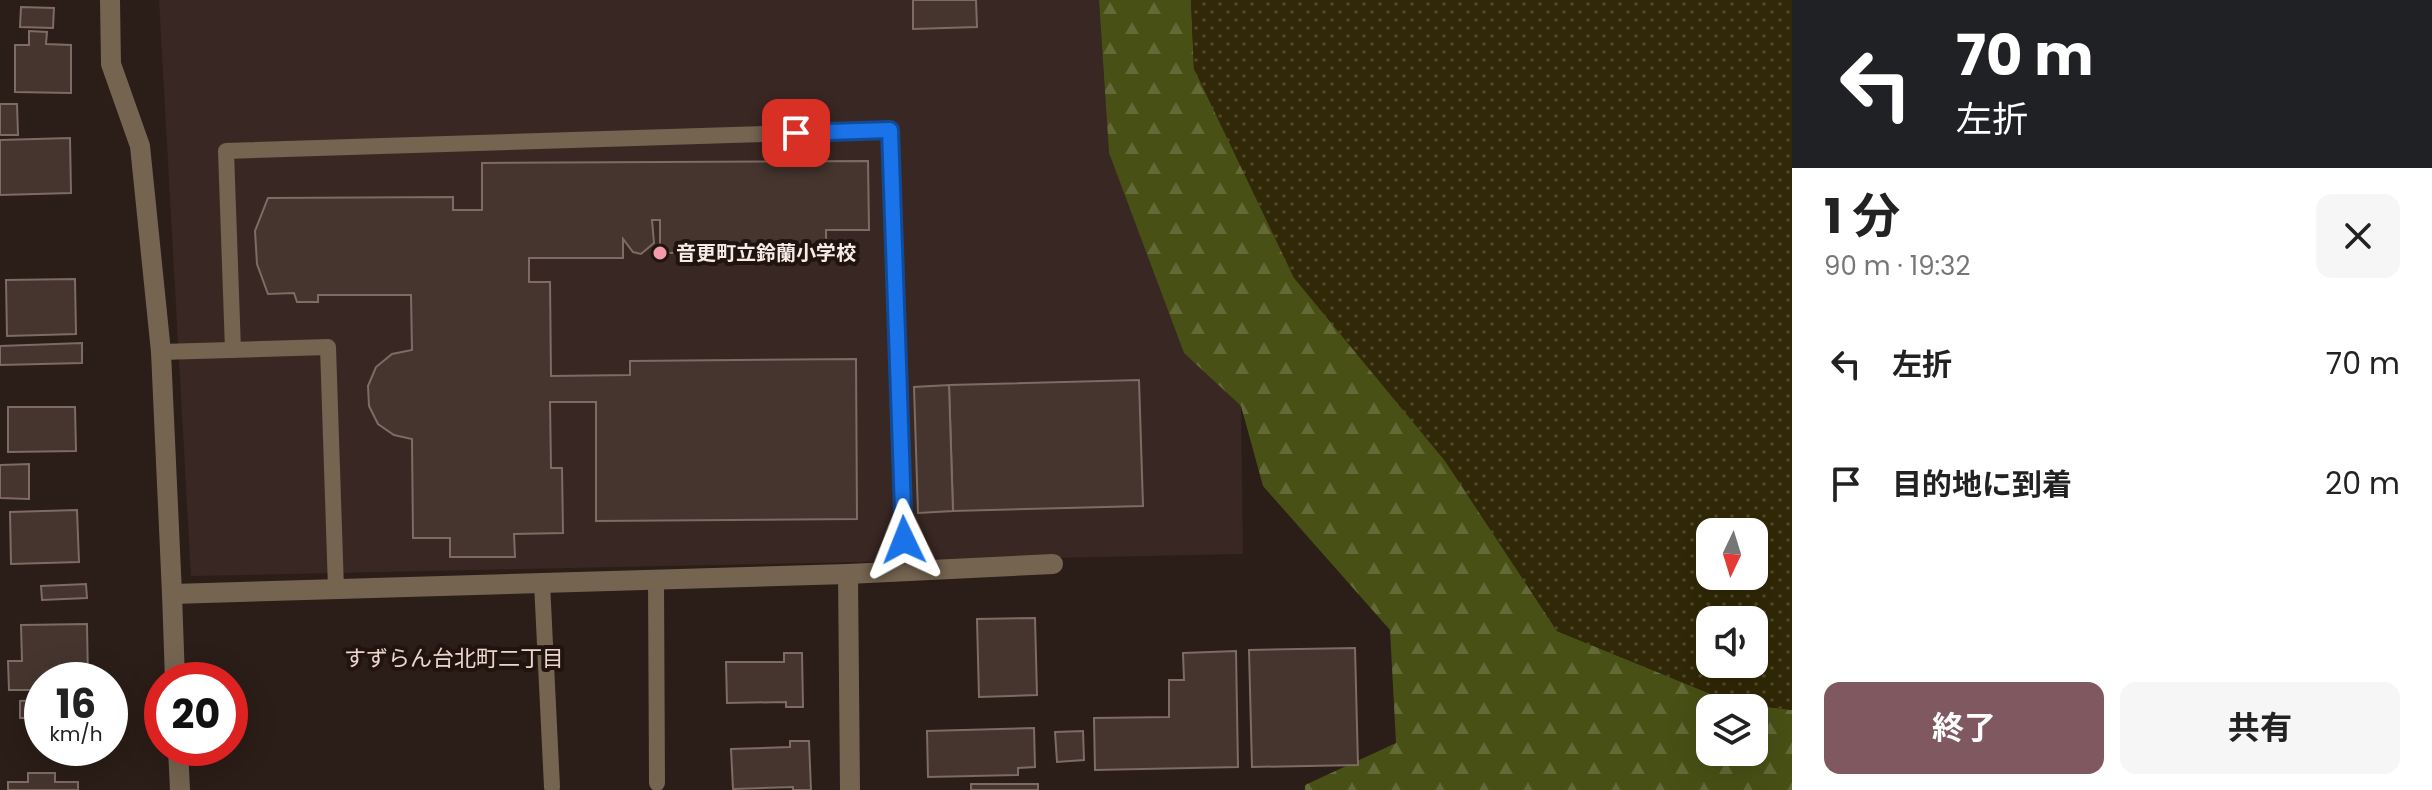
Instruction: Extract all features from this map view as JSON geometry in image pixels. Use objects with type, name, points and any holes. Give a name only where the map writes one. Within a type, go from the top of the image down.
[{"type":"street","points":[[110,0],[111,64],[140,146],[161,352],[174,662]]},
{"type":"street","points":[[172,594],[848,574],[1053,564]]},
{"type":"street","points":[[848,574],[850,790]]},
{"type":"street","points":[[179,766],[180,790]]},
{"type":"lane","points":[[233,350],[226,151],[890,130],[905,572]]},
{"type":"lane","points":[[161,352],[328,347],[336,589]]},
{"type":"lane","points":[[656,579],[657,783]]},
{"type":"lane","points":[[542,583],[552,787]]},
{"type":"shaded area","name":"音更町立鈴蘭小学校","points":[[159,0],[1099,0],[1109,153],[1184,352],[1241,406],[1243,554],[191,576]]},
{"type":"green space","points":[[1099,0],[1191,0],[1194,69],[1557,631],[1711,694],[1696,694],[1696,766],[1768,766],[1768,707],[1792,710],[1792,790],[1305,790],[1305,785],[1396,743],[1390,630],[1263,486],[1241,406],[1184,353],[1109,153]]},
{"type":"sand","points":[[1191,0],[1792,0],[1792,710],[1768,707],[1768,694],[1711,694],[1557,631],[1445,461],[1294,278],[1194,69]]},
{"type":"building","points":[[913,0],[976,0],[977,27],[913,29]]},
{"type":"building","points":[[21,7],[54,8],[53,28],[20,27]]},
{"type":"building","points":[[29,31],[47,32],[46,44],[71,45],[71,93],[15,92],[15,45],[29,45]]},
{"type":"building","points":[[0,104],[17,104],[18,135],[0,135]]},
{"type":"building","points":[[70,138],[71,193],[0,195],[0,140]]},
{"type":"building","points":[[868,161],[869,230],[826,230],[826,252],[660,253],[660,220],[652,220],[654,243],[641,254],[633,252],[623,239],[623,258],[529,258],[529,282],[550,282],[551,376],[630,375],[630,361],[856,359],[857,519],[596,521],[596,402],[550,402],[551,468],[562,468],[563,533],[514,534],[515,557],[450,557],[450,538],[413,538],[412,439],[394,435],[378,424],[369,406],[368,386],[376,367],[392,354],[412,350],[411,295],[318,295],[318,302],[297,302],[294,293],[268,294],[257,264],[255,231],[268,198],[453,197],[453,210],[482,210],[482,163]]},
{"type":"building","points":[[75,279],[76,334],[7,336],[6,280]]},
{"type":"building","points":[[82,343],[82,363],[0,365],[0,346]]},
{"type":"building","points":[[1139,380],[1143,506],[953,511],[949,385]]},
{"type":"building","points":[[949,385],[953,511],[918,513],[914,387]]},
{"type":"building","points":[[8,407],[75,407],[76,451],[8,452]]},
{"type":"building","points":[[29,464],[29,499],[0,498],[0,465]]},
{"type":"building","points":[[77,510],[79,562],[11,564],[10,512]]},
{"type":"building","points":[[86,584],[87,598],[42,600],[41,586]]},
{"type":"building","points":[[1035,618],[1037,695],[979,697],[977,619]]},
{"type":"building","points":[[87,624],[88,662],[24,662],[24,690],[9,690],[8,661],[22,661],[21,625]]},
{"type":"building","points":[[1355,648],[1358,765],[1252,767],[1249,650]]},
{"type":"building","points":[[1236,651],[1238,767],[1095,770],[1094,718],[1169,717],[1169,680],[1184,680],[1183,653]]},
{"type":"building","points":[[784,653],[802,653],[803,707],[786,707],[786,702],[727,703],[726,662],[784,662]]},
{"type":"building","points":[[20,701],[24,701],[24,718],[20,718]]},
{"type":"building","points":[[1034,728],[1035,767],[1018,768],[1018,775],[928,777],[927,731]]},
{"type":"building","points":[[1083,731],[1084,760],[1057,762],[1055,732]]},
{"type":"building","points":[[790,741],[809,741],[811,790],[793,790],[793,787],[733,789],[731,749],[790,747]]},
{"type":"building","points":[[28,773],[55,773],[55,782],[78,782],[78,790],[8,790],[8,782],[28,782]]},
{"type":"building","points":[[971,784],[1038,784],[1038,790],[971,790]]},
{"type":"place","name":"音更町立鈴蘭小学校","points":[[660,253]]},
{"type":"district","name":"すずらん台北町二丁目","points":[[454,658]]},
{"type":"route","points":[[796,133],[890,130],[904,540]]}]
